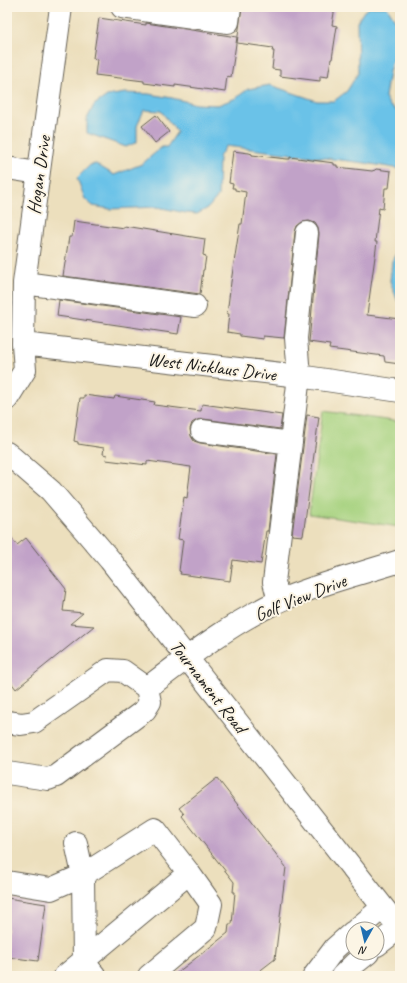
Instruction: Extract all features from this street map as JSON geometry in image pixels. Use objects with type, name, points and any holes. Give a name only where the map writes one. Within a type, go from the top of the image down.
[{"type":"street","name":"Hogan Drive","points":[[7,398],[25,370],[15,347],[61,7]]},
{"type":"street","points":[[122,7],[228,22],[230,7]]},
{"type":"street","points":[[7,168],[38,172]]},
{"type":"street","points":[[279,601],[274,582],[299,376],[296,338],[307,232]]},
{"type":"street","points":[[24,283],[195,306]]},
{"type":"street","name":"West Nicklaus Drive","points":[[15,347],[299,376],[400,391]]},
{"type":"street","points":[[202,431],[291,443]]},
{"type":"street","name":"Tournament Road","points":[[7,453],[51,491],[110,560],[186,659],[399,929]]},
{"type":"street","name":"Golf View Drive","points":[[147,688],[215,637],[279,601],[310,589],[400,561]]},
{"type":"street","points":[[7,722],[21,724],[34,722],[108,670],[123,671],[147,688],[150,702],[145,710],[56,776],[48,778],[7,773]]},
{"type":"street","points":[[7,882],[51,889],[83,875],[155,829],[190,873],[211,904],[206,928],[149,976]]},
{"type":"street","points":[[76,843],[83,875],[90,969]]},
{"type":"street","points":[[65,976],[90,969],[190,873]]},
{"type":"street","points":[[367,921],[382,908]]},
{"type":"street","points":[[385,939],[399,929]]},
{"type":"street","points":[[314,976],[335,948],[345,939]]},
{"type":"street","points":[[342,976],[358,961]]},
{"type":"green space","points":[[323,411],[400,422],[400,527],[309,514]]},
{"type":"water","points":[[371,7],[387,7],[397,23],[395,51],[389,72],[385,97],[390,106],[400,113],[400,169],[365,163],[226,146],[219,157],[218,196],[208,208],[197,214],[157,207],[110,209],[93,206],[85,199],[77,178],[90,165],[96,164],[114,175],[142,164],[162,147],[167,147],[177,132],[161,111],[144,110],[137,126],[137,142],[126,147],[87,133],[87,119],[94,105],[107,96],[125,93],[149,94],[196,104],[218,105],[236,98],[248,89],[270,85],[317,101],[334,101],[347,91],[358,73],[357,22],[364,11]]},
{"type":"water","points":[[400,246],[400,303],[398,302],[390,281],[392,261]]},
{"type":"building","points":[[242,7],[335,7],[332,25],[337,26],[328,77],[320,76],[320,81],[280,76],[280,70],[272,69],[273,48],[237,43]]},
{"type":"building","points":[[99,18],[146,25],[146,23],[237,37],[231,77],[227,76],[225,92],[175,85],[175,87],[144,83],[144,81],[95,75],[97,59],[93,58]]},
{"type":"building","points":[[156,115],[169,132],[155,143],[142,126]]},
{"type":"building","points":[[233,151],[249,153],[252,155],[287,159],[290,159],[290,157],[334,163],[337,167],[372,171],[376,169],[391,171],[389,188],[385,188],[383,209],[379,208],[375,242],[377,242],[367,315],[400,319],[400,364],[385,362],[384,356],[329,349],[330,345],[309,342],[319,234],[315,223],[309,221],[302,222],[297,226],[295,232],[284,338],[263,336],[263,339],[240,336],[240,334],[227,332],[229,314],[227,314],[231,282],[240,224],[242,224],[246,192],[235,190],[235,188],[232,188],[233,184],[229,183]]},
{"type":"building","points":[[74,221],[124,228],[124,226],[205,239],[203,255],[206,256],[200,294],[63,276],[69,237],[72,237]]},
{"type":"building","points":[[59,300],[181,317],[178,334],[57,316]]},
{"type":"building","points":[[84,395],[114,399],[115,396],[155,402],[154,405],[201,411],[202,404],[282,415],[280,429],[203,419],[192,423],[190,429],[191,436],[194,441],[200,443],[277,454],[268,531],[266,531],[261,564],[233,560],[230,581],[180,574],[181,572],[179,571],[183,540],[178,539],[184,497],[187,498],[191,467],[147,461],[147,465],[106,460],[107,455],[103,454],[104,448],[78,444],[78,442],[74,441],[80,398],[84,398]]},
{"type":"building","points":[[307,415],[319,417],[303,536],[292,535]]},
{"type":"building","points":[[7,532],[17,545],[26,538],[66,589],[63,611],[83,613],[70,624],[94,626],[16,689],[7,677]]},
{"type":"building","points":[[217,778],[286,867],[275,959],[253,976],[173,976],[228,933],[229,924],[232,924],[235,892],[233,892],[234,882],[182,816],[184,814],[179,808]]},
{"type":"building","points":[[7,898],[46,904],[38,961],[7,957]]}]
